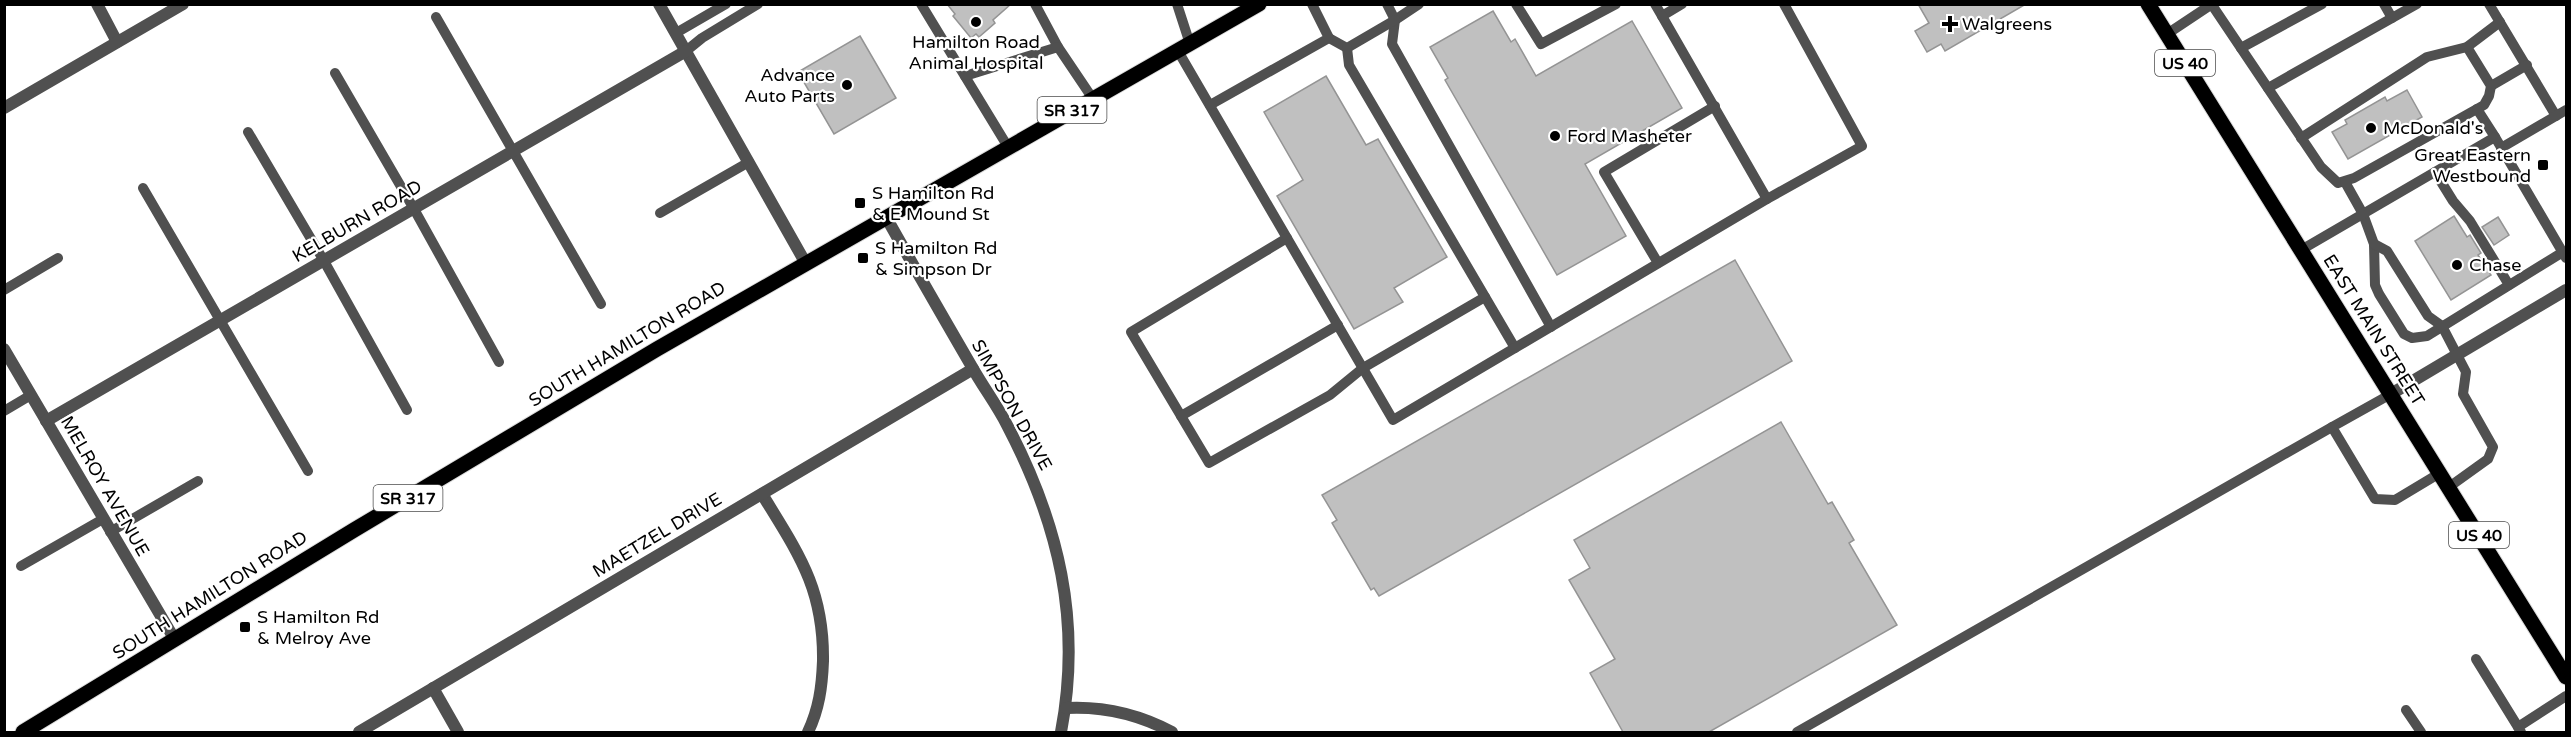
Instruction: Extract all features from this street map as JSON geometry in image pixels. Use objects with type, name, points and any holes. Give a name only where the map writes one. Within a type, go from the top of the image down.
[{"type":"main road","name":"SOUTH HAMILTON ROAD","points":[[23,732],[354,530],[805,262],[1259,4]]},
{"type":"main road","name":"EAST MAIN STREET","points":[[2148,4],[2566,677]]},
{"type":"street","points":[[97,4],[117,42]]},
{"type":"street","points":[[4,108],[183,4]]},
{"type":"street","points":[[660,4],[805,262]]},
{"type":"street","name":"KELBURN ROAD","points":[[46,421],[686,51]]},
{"type":"street","name":"SIMPSON DRIVE","points":[[886,217],[1006,424],[1039,493],[1056,548],[1068,608],[1070,658],[1066,708],[1061,732]]},
{"type":"street","points":[[2391,394],[2566,290]]},
{"type":"street","name":"MELROY AVENUE","points":[[4,349],[175,640]]},
{"type":"street","name":"MAETZEL DRIVE","points":[[359,732],[973,369]]},
{"type":"street","points":[[762,494],[800,557],[813,585],[821,617],[822,689],[808,732]]},
{"type":"street","points":[[433,688],[458,732]]},
{"type":"street","points":[[1066,708],[1091,707],[1123,712],[1172,732]]},
{"type":"lane","points":[[676,33],[726,4]]},
{"type":"lane","points":[[686,51],[702,38],[758,4]]},
{"type":"lane","points":[[921,4],[1008,147]]},
{"type":"lane","points":[[1035,4],[1058,47],[1093,99]]},
{"type":"lane","points":[[1177,4],[1184,47],[1210,105],[1393,420],[1767,199],[1862,146],[1784,4]]},
{"type":"lane","points":[[1312,4],[1329,38],[1347,48]]},
{"type":"lane","points":[[1387,4],[1395,20],[1392,44],[1551,327]]},
{"type":"lane","points":[[1347,48],[1419,4]]},
{"type":"lane","points":[[1516,4],[1541,44],[1616,4]]},
{"type":"lane","points":[[1655,4],[1767,199]]},
{"type":"lane","points":[[1662,16],[1682,4]]},
{"type":"lane","points":[[2241,48],[2322,4]]},
{"type":"lane","points":[[2384,4],[2392,18]]},
{"type":"lane","points":[[2268,88],[2417,4]]},
{"type":"lane","points":[[2489,4],[2527,64],[2556,116]]},
{"type":"lane","points":[[2167,34],[2212,5],[2321,167],[2338,183],[2345,182],[2484,105],[2489,96],[2490,86],[2467,47]]},
{"type":"lane","points":[[436,17],[601,304]]},
{"type":"lane","points":[[2301,138],[2427,57],[2467,47],[2500,22]]},
{"type":"lane","points":[[1210,105],[1329,38]]},
{"type":"lane","points":[[965,76],[1058,47]]},
{"type":"lane","points":[[1347,48],[1349,64],[1515,348]]},
{"type":"lane","points":[[2490,86],[2527,64]]},
{"type":"lane","points":[[334,73],[414,209],[499,362]]},
{"type":"lane","points":[[1658,263],[1604,172],[1715,106]]},
{"type":"lane","points":[[2345,182],[2363,214],[2374,244],[2377,289],[2404,334],[2419,339],[2427,336],[2509,285],[2565,255],[2477,109]]},
{"type":"lane","points":[[2501,148],[2566,110]]},
{"type":"lane","points":[[248,132],[324,261],[407,411]]},
{"type":"lane","points":[[2301,250],[2494,137]]},
{"type":"lane","points":[[660,213],[749,162]]},
{"type":"lane","points":[[2435,172],[2453,201],[2470,221],[2509,285]]},
{"type":"lane","points":[[143,188],[308,471]]},
{"type":"lane","points":[[1287,238],[1131,332],[1209,463],[1330,395],[1363,368],[1485,297]]},
{"type":"lane","points":[[2374,244],[2387,251],[2421,307],[2428,316],[2442,326],[2466,372],[2463,394],[2493,447],[2488,459],[2449,488]]},
{"type":"lane","points":[[4,290],[58,258]]},
{"type":"lane","points":[[1181,416],[1338,324]]},
{"type":"lane","points":[[1797,732],[2391,394]]},
{"type":"lane","points":[[4,411],[31,395]]},
{"type":"lane","points":[[2332,427],[2375,500],[2395,500],[2440,473]]},
{"type":"lane","points":[[110,532],[198,481]]},
{"type":"lane","points":[[21,566],[103,519]]},
{"type":"lane","points":[[2476,659],[2520,730],[2566,696]]},
{"type":"lane","points":[[2406,710],[2421,732]]},
{"type":"building","name":"Hamilton Road Animal Hospital","points":[[947,4],[1011,4],[979,37],[976,34],[971,38],[953,16],[955,14]]},
{"type":"building","name":"Walgreens","points":[[1918,4],[2026,4],[1945,51],[1941,44],[1927,52],[1915,31],[1929,23]]},
{"type":"building","name":"Ford Masheter","points":[[1493,11],[1511,42],[1515,39],[1536,76],[1632,21],[1682,108],[1585,164],[1626,236],[1557,275],[1445,80],[1448,78],[1430,47]]},
{"type":"building","name":"Advance Auto Parts","points":[[860,36],[896,98],[834,134],[798,72]]},
{"type":"building","points":[[1326,76],[1366,145],[1378,139],[1447,257],[1394,288],[1403,302],[1354,329],[1277,196],[1303,180],[1264,112]]},
{"type":"building","name":"McDonald's","points":[[2407,90],[2422,117],[2348,159],[2332,132],[2347,124],[2345,120],[2385,97],[2387,101]]},
{"type":"building","name":"Chase","points":[[2454,216],[2467,237],[2470,235],[2481,253],[2478,255],[2491,275],[2451,300],[2415,241]]},
{"type":"building","points":[[2498,217],[2509,235],[2494,245],[2482,227]]},
{"type":"building","points":[[1735,260],[1792,361],[1379,596],[1374,588],[1371,590],[1332,523],[1337,520],[1322,495]]},
{"type":"building","points":[[1781,422],[1828,504],[1832,502],[1854,540],[1849,543],[1897,625],[1709,732],[1623,732],[1590,673],[1615,659],[1569,580],[1590,568],[1574,540]]},
{"type":"place","name":"Hamilton Road Animal Hospital","points":[[976,22]]},
{"type":"place","name":"Walgreens","points":[[1950,24]]},
{"type":"place","name":"Advance Auto Parts","points":[[847,85]]},
{"type":"place","name":"McDonald's","points":[[2371,128]]},
{"type":"place","name":"Ford Masheter","points":[[1555,136]]},
{"type":"place","name":"Great Eastern Westbound","points":[[2543,165]]},
{"type":"place","name":"S Hamilton Rd & E Mound St","points":[[860,203]]},
{"type":"place","name":"S Hamilton Rd & Simpson Dr","points":[[863,258]]},
{"type":"place","name":"Chase","points":[[2457,265]]},
{"type":"place","name":"S Hamilton Rd & Melroy Ave","points":[[245,627]]}]
